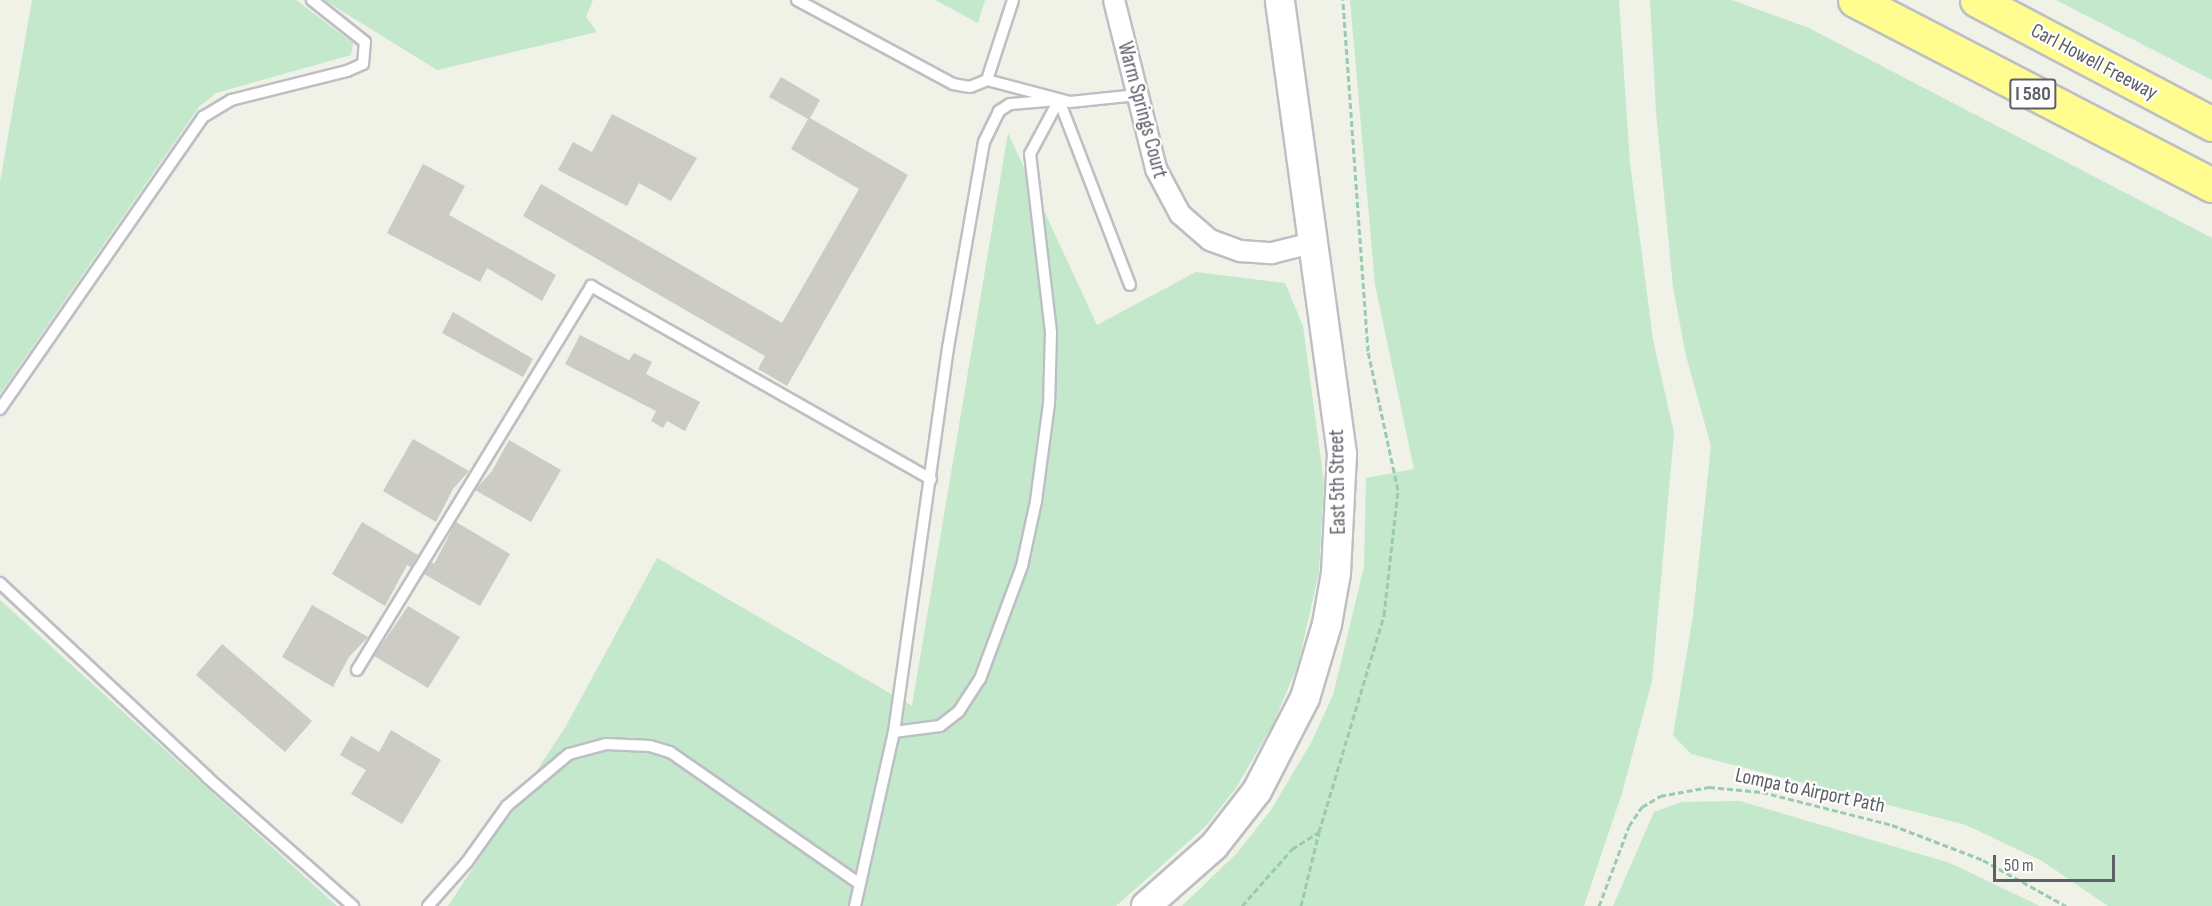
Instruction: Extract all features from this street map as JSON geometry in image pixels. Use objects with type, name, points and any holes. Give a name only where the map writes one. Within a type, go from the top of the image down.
[{"type":"highway","name":"I 580","points":[[1856,0],[2212,185]]},
{"type":"highway","name":"Carl Howell Freeway","points":[[1977,0],[2212,124]]},
{"type":"main road","name":"East 5th Street","points":[[1146,906],[1214,846],[1257,791],[1305,698],[1327,624],[1342,519],[1342,454],[1280,0]]},
{"type":"street","name":"Warm Springs Court","points":[[1114,0],[1162,185],[1195,229],[1226,247],[1257,253],[1312,243]]},
{"type":"lane","points":[[0,409],[203,117],[231,100],[347,71],[363,64],[365,42],[312,0]]},
{"type":"lane","points":[[798,0],[953,84],[970,87],[987,80],[1059,100]]},
{"type":"lane","points":[[987,80],[1013,0]]},
{"type":"lane","points":[[855,906],[894,732],[948,348],[984,142],[999,111],[1010,104],[1138,95]]},
{"type":"lane","points":[[1059,100],[1130,285]]},
{"type":"lane","points":[[894,732],[940,726],[959,711],[980,679],[1022,566],[1036,501],[1048,415],[1051,342],[1030,154],[1059,100]]},
{"type":"lane","points":[[357,670],[591,286],[931,479]]},
{"type":"lane","points":[[0,583],[207,777],[353,906]]},
{"type":"lane","points":[[428,906],[467,862],[507,806],[569,754],[606,744],[650,746],[670,752],[860,884]]},
{"type":"path","points":[[1301,906],[1319,832],[1384,615],[1398,490],[1368,351],[1343,0]]},
{"type":"path","name":"Lompa to Airport Path","points":[[1599,906],[1629,826],[1642,807],[1660,796],[1708,787],[1762,792],[1892,825],[1983,860],[2066,906]]},
{"type":"path","points":[[1242,906],[1292,849],[1319,832]]},
{"type":"green space","points":[[32,0],[296,0],[353,43],[351,55],[216,93],[199,107],[0,394],[0,182]]},
{"type":"green space","points":[[324,0],[593,0],[586,17],[597,32],[437,70]]},
{"type":"green space","points":[[935,0],[985,0],[978,23]]},
{"type":"green space","points":[[1350,0],[1619,0],[1630,163],[1653,340],[1674,433],[1652,681],[1622,793],[1584,906],[1182,906],[1237,853],[1271,810],[1312,741],[1333,695],[1364,567],[1366,478],[1414,469],[1375,285]]},
{"type":"green space","points":[[1650,0],[1732,0],[1809,28],[2212,238],[2212,906],[2108,906],[2042,861],[1966,825],[1691,754],[1673,735],[1693,616],[1711,446],[1686,356],[1673,287],[1656,112]]},
{"type":"green space","points":[[2056,0],[2212,0],[2212,80]]},
{"type":"green space","points":[[1008,133],[1097,325],[1196,272],[1285,283],[1303,326],[1324,483],[1319,572],[1298,665],[1273,724],[1236,788],[1205,827],[1116,906],[448,906],[566,726],[657,558],[912,706]]},
{"type":"green space","points":[[0,600],[337,906],[0,906]]},
{"type":"green space","points":[[1740,801],[1950,863],[2040,906],[1613,906],[1654,812],[1682,802]]},
{"type":"building","points":[[781,77],[820,100],[810,118],[908,175],[787,386],[758,369],[765,356],[523,216],[541,184],[782,323],[859,189],[791,149],[808,119],[769,97]]},
{"type":"building","points":[[612,114],[697,158],[671,201],[639,183],[627,206],[558,170],[573,142],[592,152]]},
{"type":"building","points":[[423,164],[465,186],[449,215],[556,275],[542,301],[487,268],[480,282],[387,233]]},
{"type":"building","points":[[453,312],[533,359],[523,377],[442,333]]},
{"type":"building","points":[[580,335],[629,360],[634,353],[652,362],[646,374],[700,402],[685,431],[667,421],[663,428],[651,421],[656,411],[565,364]]},
{"type":"building","points":[[413,439],[469,471],[453,489],[436,522],[383,491]]},
{"type":"building","points":[[509,440],[561,470],[531,522],[475,490],[492,471]]},
{"type":"building","points":[[362,522],[418,555],[411,567],[407,565],[385,606],[332,574]]},
{"type":"building","points":[[456,522],[510,554],[480,606],[424,574],[432,562],[434,564]]},
{"type":"building","points":[[312,605],[368,637],[349,657],[333,687],[282,657]]},
{"type":"building","points":[[408,606],[460,637],[428,688],[374,656]]},
{"type":"building","points":[[222,644],[312,721],[285,752],[196,675]]},
{"type":"building","points":[[391,730],[441,760],[402,824],[351,794],[366,770],[340,755],[351,736],[379,752]]}]
